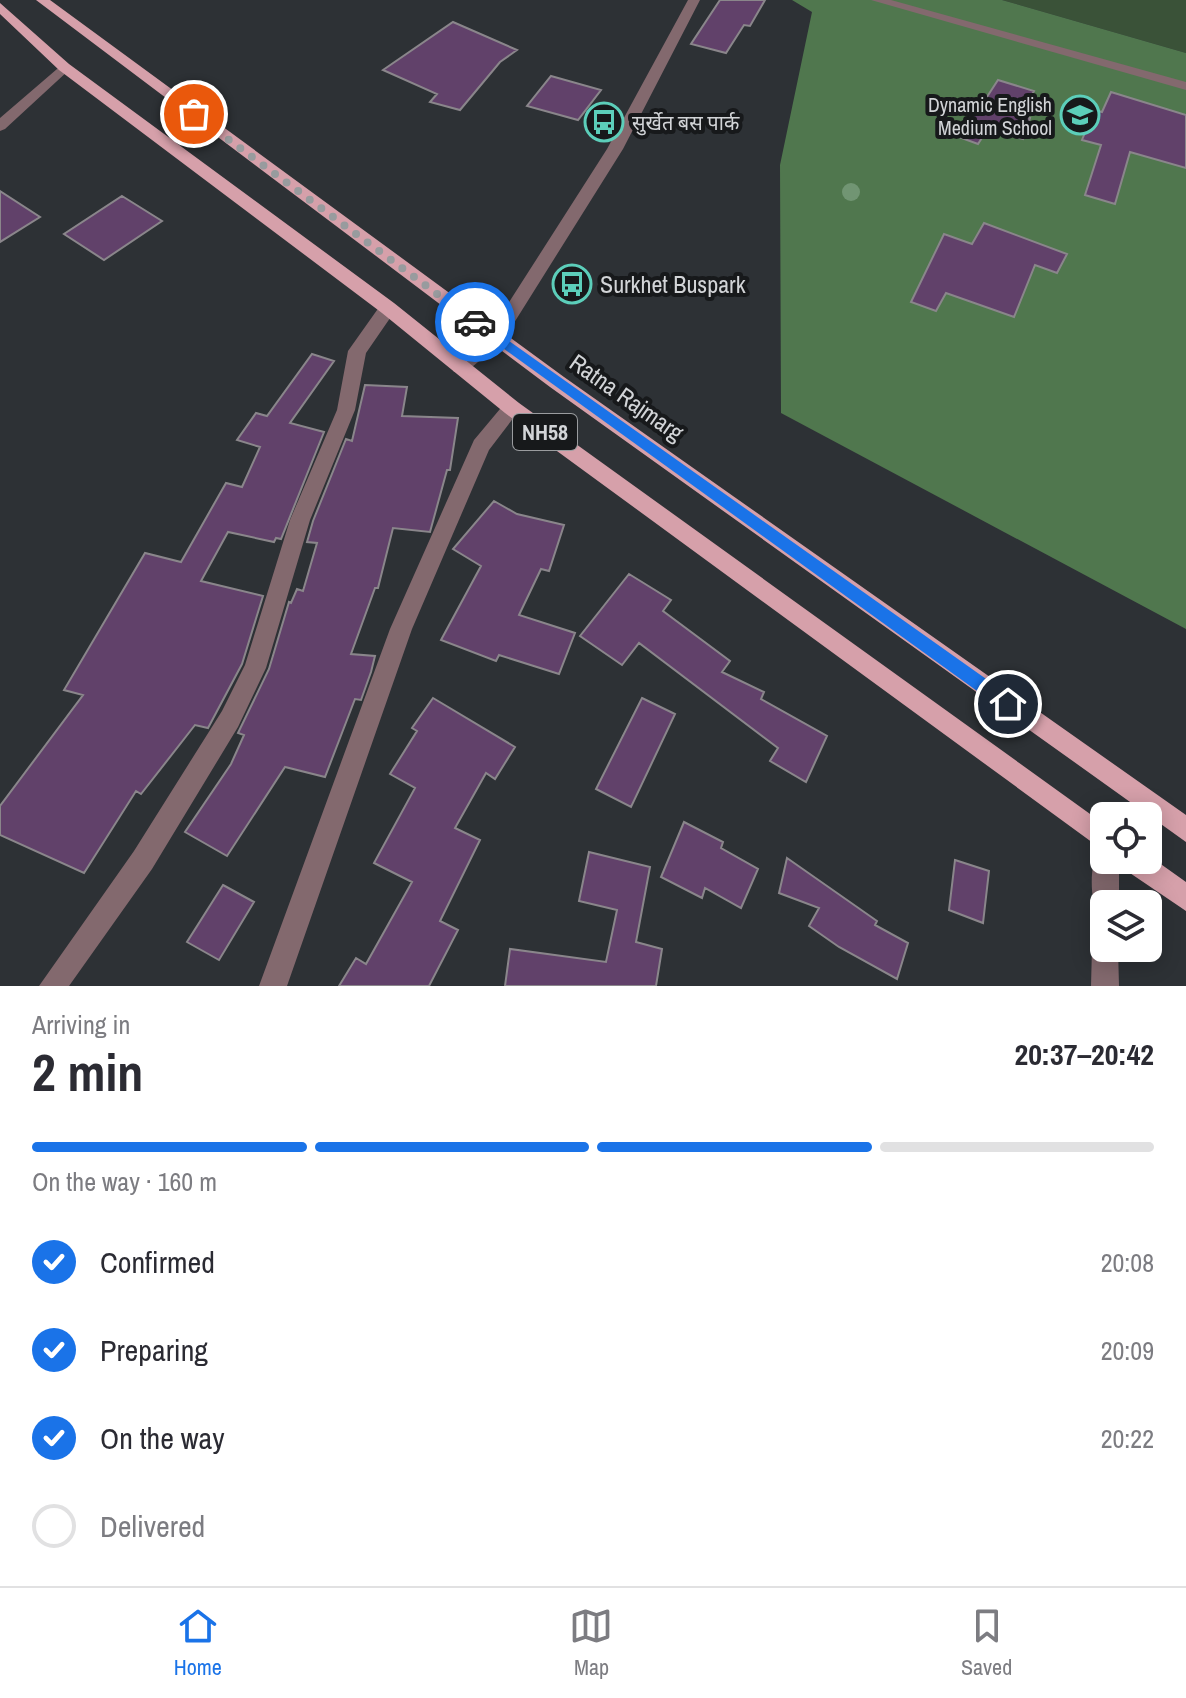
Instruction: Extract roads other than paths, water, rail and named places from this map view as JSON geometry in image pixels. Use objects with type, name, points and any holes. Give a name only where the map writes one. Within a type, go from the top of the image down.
[{"type":"main road","name":"Ratna Rajmarg","points":[[42,0],[496,337],[1186,830]]},
{"type":"main road","name":"NH58","points":[[0,7],[64,67],[388,308],[512,408],[1090,829]]},
{"type":"main road","points":[[1153,874],[1186,898]]},
{"type":"street","points":[[460,367],[496,337],[615,149],[694,0]]},
{"type":"street","points":[[877,0],[1186,86]]},
{"type":"street","points":[[1,125],[64,67]]},
{"type":"street","points":[[53,986],[143,860],[230,719],[255,668],[300,520],[346,410],[357,351],[388,308]]},
{"type":"street","points":[[273,986],[401,629],[481,446],[512,408]]},
{"type":"street","points":[[1105,962],[1105,986]]},
{"type":"place","name":"Dynamic English Medium School","points":[[1080,115]]},
{"type":"place","name":"सुर्खेत बस पार्क","points":[[604,122]]},
{"type":"place","name":"Surkhet Buspark","points":[[572,284]]}]
